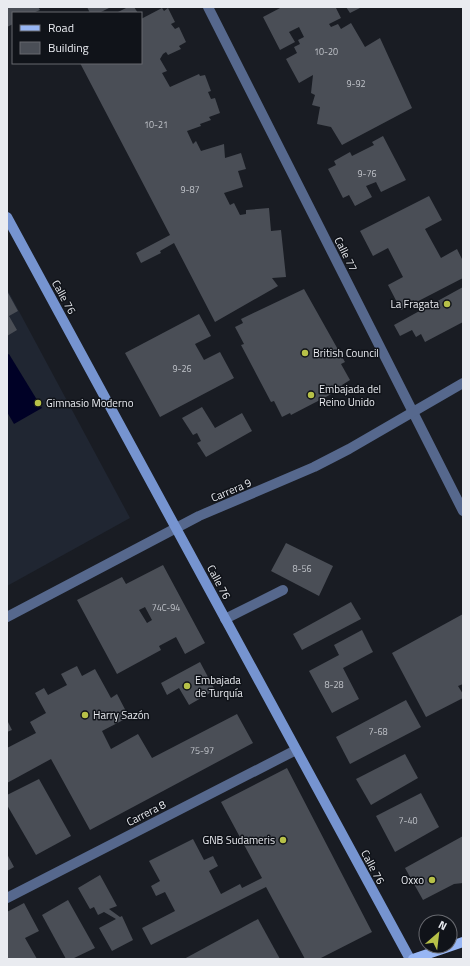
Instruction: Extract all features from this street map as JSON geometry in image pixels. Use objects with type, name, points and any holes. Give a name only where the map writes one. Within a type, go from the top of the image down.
[{"type":"main road","name":"Calle 76","points":[[7,217],[410,959]]},
{"type":"main road","points":[[413,959],[463,942]]},
{"type":"street","name":"Calle 77","points":[[208,7],[463,511]]},
{"type":"street","name":"Carrera 9","points":[[7,616],[176,528],[314,467],[349,449],[463,383]]},
{"type":"street","points":[[225,619],[283,590]]},
{"type":"street","name":"Carrera 8","points":[[7,898],[296,750]]},
{"type":"shaded area","name":"Gimnasio Moderno","points":[[7,289],[130,518],[7,586]]},
{"type":"water","points":[[9,354],[42,408],[14,424],[7,412],[7,355]]},
{"type":"building","points":[[7,7],[38,7],[40,10],[35,12],[12,12],[12,24],[7,27]]},
{"type":"building","points":[[87,7],[111,7],[101,12],[90,12]]},
{"type":"building","points":[[128,7],[134,7],[137,12],[118,12]]},
{"type":"building","points":[[282,7],[338,7],[336,8],[341,18],[329,24],[331,27],[338,24],[341,29],[351,23],[365,47],[380,38],[412,108],[342,145],[331,127],[317,124],[320,107],[312,105],[315,95],[311,93],[313,75],[299,83],[286,59],[297,53],[294,47],[300,44],[298,40],[304,37],[299,27],[289,32],[295,42],[280,50],[263,17]]},
{"type":"building","points":[[346,7],[362,7],[350,13]]},
{"type":"building","points":[[162,8],[164,11],[168,8],[175,22],[171,24],[175,29],[179,27],[186,42],[179,46],[181,49],[168,55],[166,52],[160,59],[167,71],[162,73],[170,87],[199,74],[200,76],[205,75],[211,91],[208,92],[211,99],[215,98],[220,113],[209,117],[211,120],[200,124],[201,126],[187,131],[193,144],[196,141],[201,151],[224,144],[225,158],[241,153],[246,169],[238,171],[243,187],[224,193],[230,205],[234,203],[240,215],[246,214],[246,210],[269,208],[271,231],[281,230],[286,277],[272,278],[278,286],[215,322],[174,243],[160,251],[161,253],[141,263],[136,253],[170,235],[81,64],[142,64],[142,18]]},
{"type":"building","points":[[383,136],[406,180],[381,192],[376,182],[366,186],[372,197],[355,206],[349,195],[343,198],[328,169],[336,165],[334,161],[350,152],[352,156],[374,145],[372,142]]},
{"type":"building","points":[[429,196],[442,220],[425,229],[441,258],[457,249],[463,261],[463,278],[401,310],[388,285],[403,277],[388,248],[373,256],[360,231]]},
{"type":"building","name":"La Fragata","points":[[463,287],[463,322],[425,342],[421,334],[416,337],[412,330],[400,336],[394,325]]},
{"type":"building","points":[[304,289],[345,362],[341,364],[350,380],[342,385],[343,388],[291,415],[290,413],[282,417],[274,401],[271,402],[241,345],[244,344],[235,327],[243,323],[241,319]]},
{"type":"building","points":[[7,291],[18,311],[9,316],[17,330],[7,336]]},
{"type":"building","points":[[199,314],[211,336],[195,344],[204,360],[220,352],[234,378],[160,417],[125,353]]},
{"type":"building","points":[[202,407],[215,428],[242,413],[252,431],[206,457],[197,443],[201,441],[197,433],[193,435],[182,418]]},
{"type":"building","points":[[286,543],[333,566],[319,596],[271,571]]},
{"type":"building","points":[[163,565],[205,643],[185,654],[176,637],[159,646],[161,650],[117,674],[77,600],[122,577],[126,584]],"holes":[[[145,607],[152,620],[147,623],[139,610]]]},
{"type":"building","points":[[351,602],[361,619],[302,650],[293,634]]},
{"type":"building","points":[[463,614],[463,684],[458,686],[463,694],[463,698],[426,717],[392,653]]},
{"type":"building","points":[[362,630],[373,652],[343,668],[359,699],[332,713],[309,671],[339,655],[334,645]]},
{"type":"building","name":"Embajada de Turquía","points":[[200,662],[215,690],[189,705],[179,688],[167,695],[161,683]]},
{"type":"building","points":[[77,666],[82,676],[95,669],[111,698],[117,694],[129,717],[102,731],[111,749],[138,734],[152,758],[237,714],[253,743],[90,830],[51,759],[7,783],[7,748],[36,733],[30,722],[46,713],[35,693],[44,688],[48,695],[67,685],[61,674]]},
{"type":"building","points":[[406,700],[421,727],[350,764],[336,737]]},
{"type":"building","points":[[7,720],[12,730],[7,732]]},
{"type":"building","points":[[405,754],[418,778],[371,805],[356,779]]},
{"type":"building","name":"GNB Sudameris","points":[[287,768],[372,932],[319,959],[305,959],[266,887],[151,945],[142,928],[175,911],[165,892],[156,896],[151,886],[160,881],[149,861],[193,839],[204,860],[213,856],[218,866],[209,871],[221,894],[240,884],[242,888],[262,878],[221,802]]},
{"type":"building","points":[[39,779],[71,836],[36,855],[7,805],[7,795]]},
{"type":"building","points":[[421,793],[439,827],[395,852],[376,816]]},
{"type":"building","points":[[463,836],[463,883],[454,884],[423,900],[405,868]]},
{"type":"building","points":[[7,854],[14,867],[7,871]]},
{"type":"building","points":[[100,875],[117,906],[109,909],[120,917],[122,916],[133,940],[112,951],[99,928],[116,919],[104,912],[98,915],[94,907],[90,909],[78,888]]},
{"type":"building","points":[[68,900],[95,948],[72,959],[66,959],[42,915]]},
{"type":"building","points":[[24,903],[39,931],[25,938],[37,959],[7,959],[7,912]]},
{"type":"building","points":[[258,919],[280,959],[184,959]]},
{"type":"place","name":"La Fragata","points":[[447,304]]},
{"type":"place","name":"British Council","points":[[305,353]]},
{"type":"place","name":"Embajada del Reino Unido","points":[[311,395]]},
{"type":"place","name":"Gimnasio Moderno","points":[[38,403]]},
{"type":"place","name":"Embajada de Turquía","points":[[187,686]]},
{"type":"place","name":"Harry Sazón","points":[[85,715]]},
{"type":"place","name":"GNB Sudameris","points":[[283,840]]},
{"type":"place","name":"Oxxo","points":[[432,880]]}]
